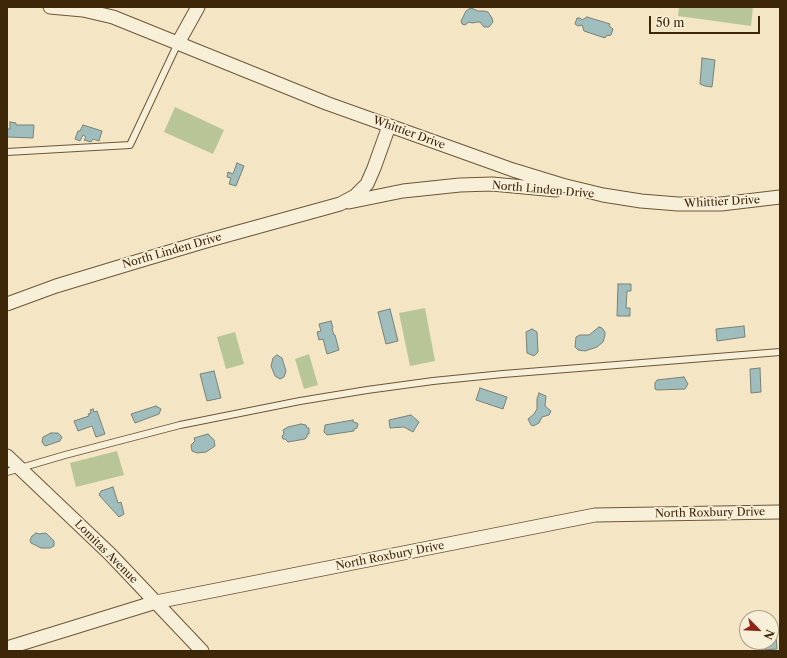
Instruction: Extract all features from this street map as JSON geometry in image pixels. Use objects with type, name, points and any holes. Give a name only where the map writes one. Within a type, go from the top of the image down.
[{"type":"street","name":"Whittier Drive","points":[[50,7],[84,10],[113,17],[275,84],[512,170],[562,185],[603,195],[641,201],[678,204],[721,204],[780,197]]},
{"type":"street","points":[[178,43],[198,7]]},
{"type":"street","name":"North Linden Drive","points":[[340,204],[356,196],[367,184],[389,126]]},
{"type":"street","name":"North Linden Drive","points":[[7,304],[56,286],[139,260],[340,204],[403,191],[460,185],[492,184],[527,186],[603,195]]},
{"type":"street","name":"Lomitas Avenue","points":[[7,456],[110,554],[202,651]]},
{"type":"street","name":"North Roxbury Drive","points":[[7,648],[156,602],[595,515],[780,512]]},
{"type":"lane","points":[[7,152],[130,144],[178,43]]},
{"type":"lane","points":[[7,472],[119,440],[180,425],[300,401],[367,390],[433,381],[541,370],[780,352]]},
{"type":"green space","points":[[679,7],[753,7],[751,26],[678,16]]},
{"type":"green space","points":[[175,107],[224,130],[213,154],[164,132]]},
{"type":"green space","points":[[425,308],[435,361],[410,366],[399,313]]},
{"type":"green space","points":[[235,332],[244,364],[226,369],[217,337]]},
{"type":"green space","points":[[309,354],[318,385],[304,389],[295,359]]},
{"type":"green space","points":[[117,451],[124,475],[76,487],[70,463]]},
{"type":"water","points":[[471,8],[478,11],[488,12],[493,22],[489,27],[484,27],[480,22],[469,22],[465,25],[462,24],[461,21],[466,11]]},
{"type":"water","points":[[587,17],[610,24],[609,26],[613,29],[611,35],[606,36],[605,38],[584,31],[582,25],[578,26],[575,24],[577,18],[582,20]]},
{"type":"water","points":[[702,58],[715,60],[712,87],[700,84]]},
{"type":"water","points":[[10,122],[16,123],[16,125],[34,125],[33,138],[7,137],[7,129],[10,129]]},
{"type":"water","points":[[83,125],[102,131],[99,141],[93,139],[91,142],[84,140],[86,137],[83,135],[80,141],[75,139],[78,131],[80,131]]},
{"type":"water","points":[[237,163],[244,166],[236,186],[229,184],[231,178],[227,177],[228,172],[233,174]]},
{"type":"water","points":[[618,284],[631,284],[631,291],[627,291],[626,308],[630,308],[630,316],[617,316]]},
{"type":"water","points":[[390,309],[398,341],[386,344],[378,312]]},
{"type":"water","points":[[331,321],[339,350],[327,354],[323,339],[319,340],[317,332],[321,331],[319,324]]},
{"type":"water","points":[[744,326],[745,337],[717,341],[716,329]]},
{"type":"water","points":[[599,327],[605,332],[605,335],[603,342],[597,347],[585,351],[578,350],[575,347],[576,337],[580,335],[589,335]]},
{"type":"water","points":[[532,329],[537,332],[538,352],[534,356],[527,353],[526,332]]},
{"type":"water","points":[[277,355],[282,358],[286,371],[284,377],[280,379],[275,376],[271,366],[273,358]]},
{"type":"water","points":[[760,368],[761,392],[751,393],[750,369]]},
{"type":"water","points":[[214,371],[221,398],[207,401],[200,374]]},
{"type":"water","points":[[684,377],[688,384],[685,389],[655,389],[655,383],[657,380]]},
{"type":"water","points":[[480,388],[507,397],[503,409],[476,400]]},
{"type":"water","points":[[539,393],[546,396],[545,406],[551,411],[549,415],[542,417],[539,423],[533,426],[528,419],[537,409],[537,399]]},
{"type":"water","points":[[156,406],[161,409],[159,414],[135,423],[131,414]]},
{"type":"water","points":[[93,409],[94,412],[97,411],[105,434],[96,437],[92,426],[78,431],[74,421],[89,416],[88,414],[91,413],[90,410]]},
{"type":"water","points":[[411,415],[419,422],[413,432],[404,427],[390,428],[389,420]]},
{"type":"water","points":[[353,420],[353,422],[358,424],[354,431],[327,435],[324,432],[325,425]]},
{"type":"water","points":[[301,424],[306,425],[307,428],[309,428],[309,434],[307,434],[305,439],[288,442],[283,439],[283,430],[288,427]]},
{"type":"water","points":[[51,433],[58,433],[62,437],[60,441],[45,446],[42,442],[43,437]]},
{"type":"water","points":[[208,434],[214,440],[215,446],[206,452],[197,453],[192,451],[191,445],[195,441],[194,438]]},
{"type":"water","points":[[113,487],[118,503],[121,502],[124,514],[119,517],[99,495],[101,491]]},
{"type":"water","points":[[36,533],[46,533],[54,541],[54,546],[50,548],[41,548],[31,543],[30,540],[32,536]]}]
